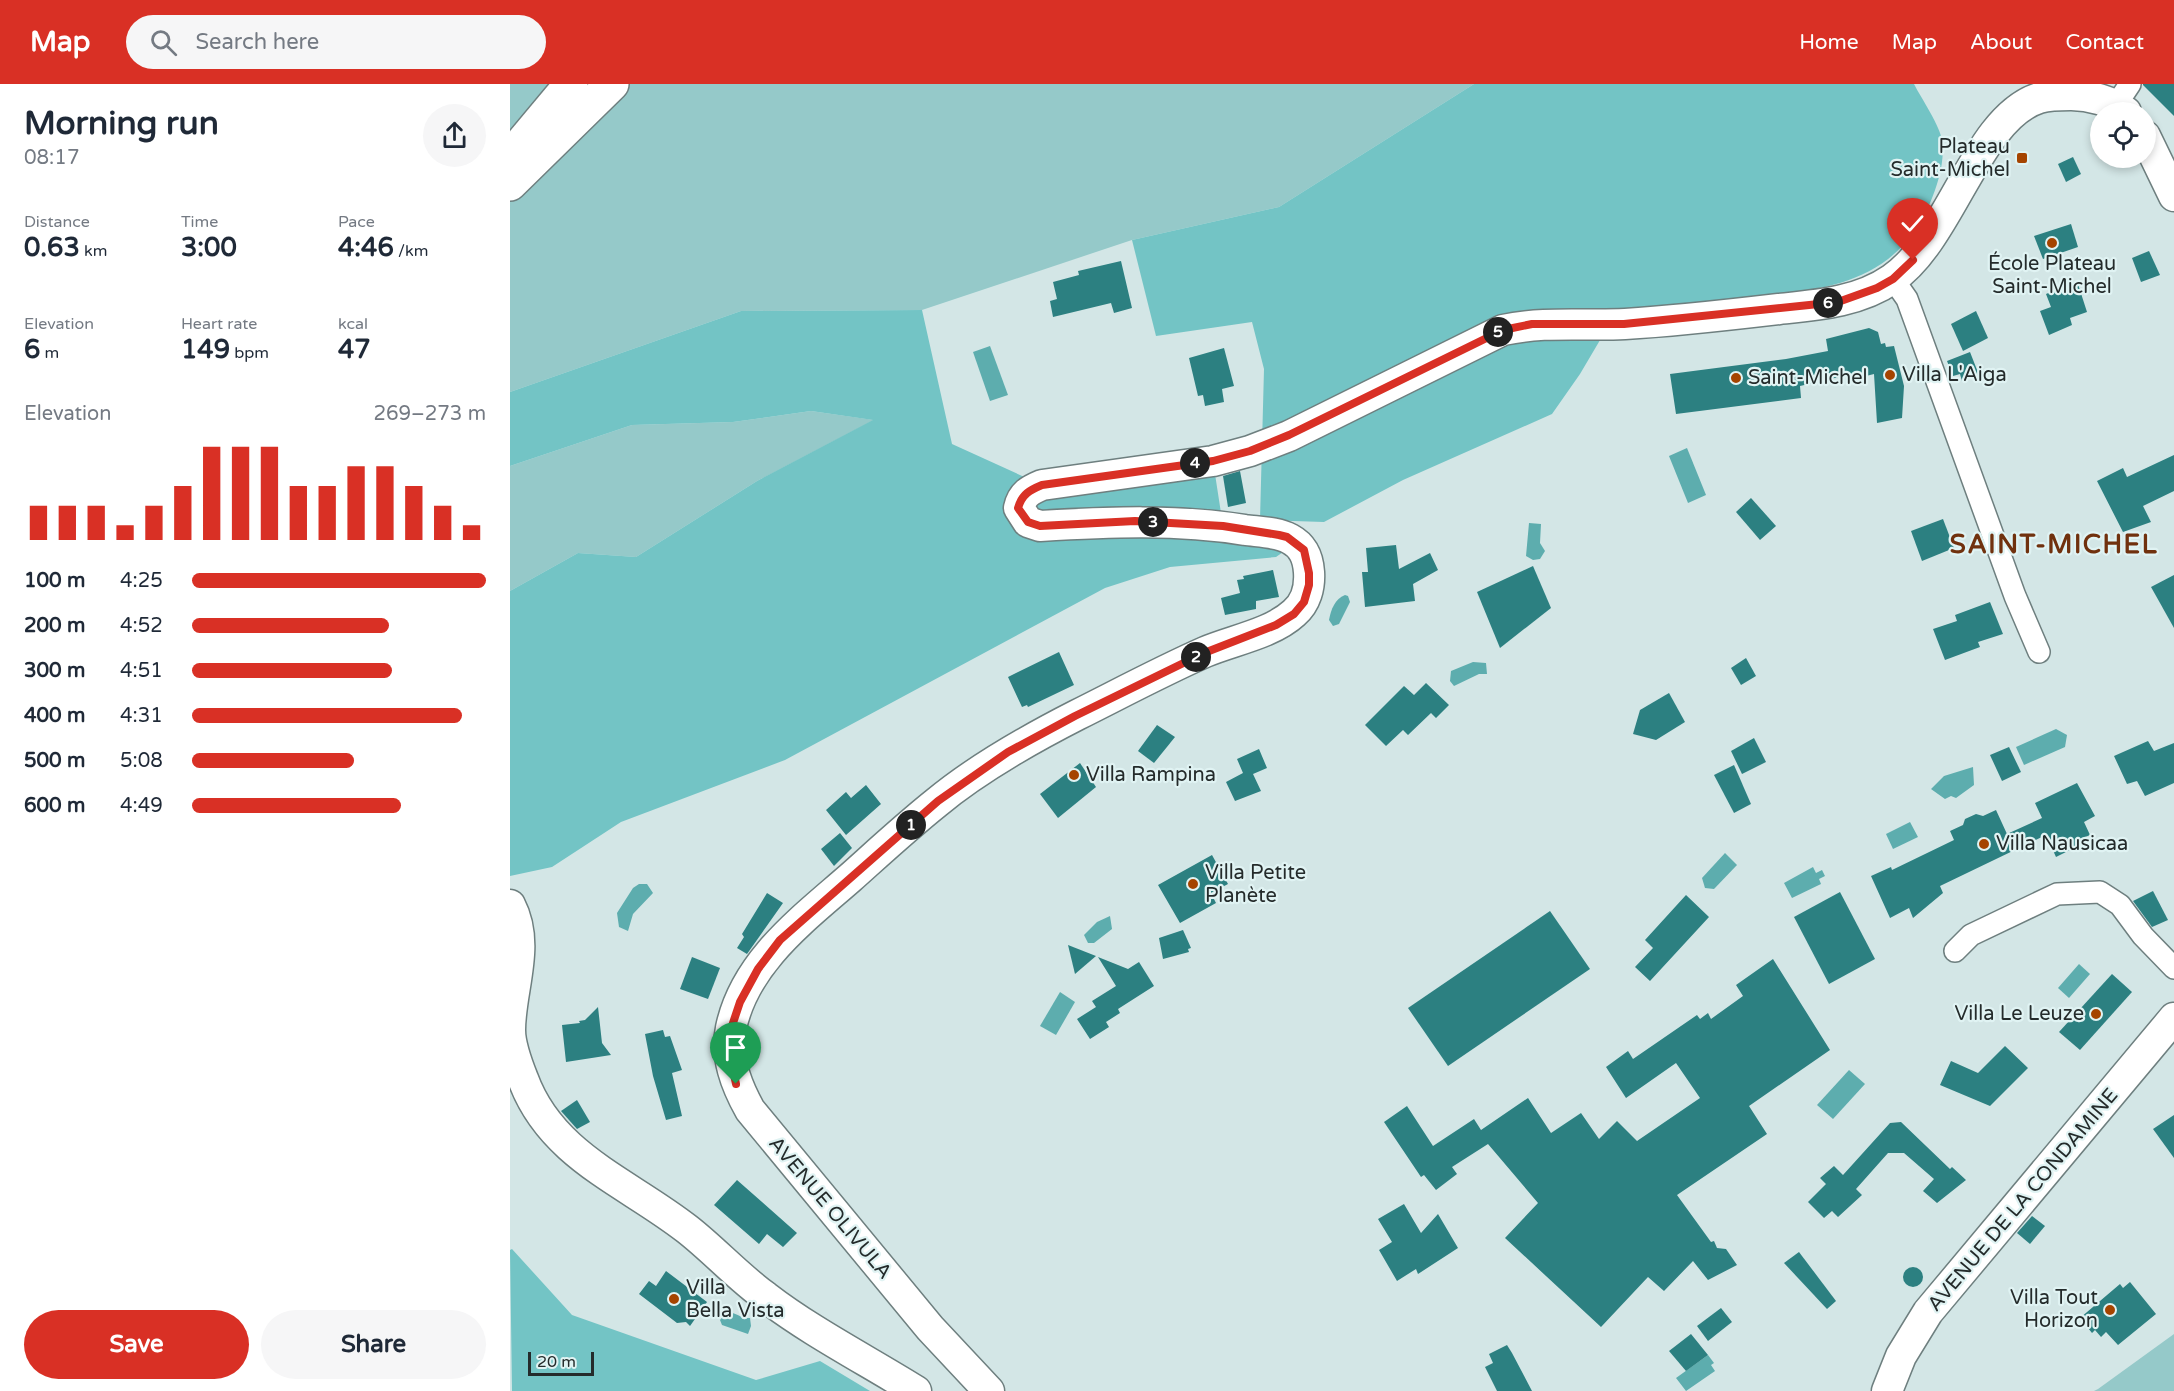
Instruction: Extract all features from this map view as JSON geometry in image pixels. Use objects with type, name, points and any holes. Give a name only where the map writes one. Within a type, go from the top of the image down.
[{"type":"main road","points":[[510,158],[571,84]]},
{"type":"main road","points":[[510,184],[612,84]]},
{"type":"street","name":"AVENUE OLIVULA","points":[[989,1391],[930,1329],[750,1110],[736,1084],[730,1056],[731,1029],[740,1002],[758,969],[780,940],[938,801],[1008,752],[1075,716],[1204,653],[1276,625],[1294,614],[1304,602],[1309,573],[1304,550],[1287,537],[1223,526],[1135,521],[1040,526],[1028,522],[1022,516],[1018,508],[1020,500],[1028,491],[1042,485],[1213,461],[1250,451],[1289,435],[1503,330],[1532,324],[1624,324],[1803,307],[1854,298],[1893,279],[1928,244],[1978,156],[1999,128],[2022,106],[2039,98],[2055,95],[2084,95],[2124,101]]},
{"type":"street","points":[[2156,159],[2174,196]]},
{"type":"street","points":[[1893,279],[1907,299],[2016,596],[2039,652]]},
{"type":"street","points":[[1954,951],[1971,935],[2057,894],[2100,892],[2120,904],[2143,936],[2174,968]]},
{"type":"street","points":[[510,905],[519,930],[519,960],[511,1022],[515,1055],[533,1102],[564,1144],[587,1163],[686,1228],[766,1298],[916,1391]]},
{"type":"street","name":"AVENUE DE LA CONDAMINE","points":[[1887,1391],[1901,1356],[1928,1312],[2174,1018]]},
{"type":"shaded area","points":[[510,84],[1474,84],[1279,207],[1132,240],[922,310],[741,311],[510,392]]},
{"type":"shaded area","points":[[1474,84],[1914,84],[1941,135],[1942,165],[1930,203],[1914,232],[1895,253],[1873,269],[1822,288],[1616,313],[1580,374],[1552,414],[1403,480],[1324,522],[1260,520],[1264,369],[1252,322],[1156,336],[1132,240],[1279,207]]},
{"type":"shaded area","points":[[922,310],[952,444],[1042,485],[1213,461],[1223,526],[1296,543],[1276,557],[1170,567],[1105,588],[785,760],[621,822],[552,867],[510,876],[510,591],[578,553],[636,557],[757,481],[873,420],[811,411],[733,422],[632,425],[510,466],[510,392],[741,311]]},
{"type":"shaded area","points":[[990,346],[1008,395],[990,401],[973,352]]},
{"type":"shaded area","points":[[811,411],[874,420],[757,481],[636,557],[578,553],[510,591],[510,466],[632,425],[733,422]]},
{"type":"shaded area","points":[[1687,448],[1706,495],[1688,503],[1669,456]]},
{"type":"shaded area","points":[[1529,523],[1541,524],[1540,543],[1545,551],[1540,559],[1533,560],[1526,556]]},
{"type":"shaded area","points":[[1345,595],[1348,596],[1350,602],[1339,624],[1333,626],[1329,620],[1332,608]]},
{"type":"shaded area","points":[[1473,662],[1486,663],[1487,674],[1479,674],[1454,686],[1450,681],[1451,671]]},
{"type":"shaded area","points":[[2056,729],[2067,735],[2065,747],[2024,765],[2016,747]]},
{"type":"shaded area","points":[[1973,767],[1974,785],[1956,798],[1951,796],[1945,799],[1931,789],[1944,776]]},
{"type":"shaded area","points":[[1910,822],[1918,837],[1893,849],[1886,834]]},
{"type":"shaded area","points":[[1725,853],[1737,865],[1714,889],[1705,888],[1702,878]]},
{"type":"shaded area","points":[[1813,867],[1816,873],[1822,870],[1825,876],[1819,879],[1821,884],[1792,898],[1784,883]]},
{"type":"shaded area","points":[[639,884],[647,884],[653,893],[633,914],[628,931],[619,927],[617,913],[633,888]]},
{"type":"shaded area","points":[[1110,916],[1112,929],[1094,943],[1088,943],[1084,935],[1097,922]]},
{"type":"shaded area","points":[[2079,964],[2090,974],[2069,998],[2058,988]]},
{"type":"shaded area","points":[[1060,992],[1075,1002],[1056,1035],[1040,1026]]},
{"type":"shaded area","points":[[1849,1070],[1865,1084],[1833,1119],[1817,1105]]},
{"type":"shaded area","points":[[512,1249],[572,1315],[756,1380],[820,1361],[870,1391],[512,1391],[510,1250]]},
{"type":"shaded area","points":[[727,1312],[750,1318],[751,1326],[748,1334],[722,1325],[720,1320]]},
{"type":"shaded area","points":[[2174,1334],[2174,1391],[2094,1391],[2098,1389]]},
{"type":"shaded area","points":[[1708,1355],[1714,1363],[1711,1365],[1715,1371],[1686,1391],[1676,1378]]},
{"type":"building","points":[[2174,84],[2174,116],[2143,85]]},
{"type":"building","points":[[2073,157],[2081,174],[2066,182],[2058,164]]},
{"type":"building","points":[[2071,224],[2078,247],[2043,259],[2034,236]]},
{"type":"building","points":[[2149,251],[2160,275],[2141,282],[2132,258]]},
{"type":"building","points":[[1121,261],[1132,308],[1114,313],[1111,303],[1053,317],[1050,301],[1057,299],[1053,282],[1079,275],[1078,271]]},
{"type":"building","points":[[2077,281],[2087,312],[2070,318],[2072,325],[2049,335],[2040,311],[2051,307],[2046,294]]},
{"type":"building","points":[[1976,311],[1988,338],[1963,351],[1951,324]]},
{"type":"building","points":[[1869,328],[1878,332],[1881,344],[1885,343],[1886,347],[1894,346],[1904,386],[1902,418],[1877,423],[1874,374],[1854,379],[1852,374],[1800,386],[1801,398],[1676,414],[1670,374],[1786,359],[1828,351],[1826,339]]},
{"type":"building","points":[[1224,348],[1234,386],[1222,389],[1224,402],[1205,406],[1203,395],[1198,396],[1189,358]]},
{"type":"building","points":[[1970,352],[1979,375],[1962,381],[1960,374],[1953,376],[1947,361]]},
{"type":"building","points":[[2174,455],[2174,491],[2143,506],[2151,522],[2123,532],[2097,481],[2123,468],[2127,477]]},
{"type":"building","points":[[1240,471],[1246,503],[1228,507],[1223,476]]},
{"type":"building","points":[[1751,498],[1776,526],[1760,540],[1736,512]]},
{"type":"building","points":[[1943,519],[1954,548],[1922,561],[1911,531]]},
{"type":"building","points":[[1396,545],[1399,569],[1430,553],[1438,570],[1413,584],[1415,601],[1365,607],[1362,572],[1368,572],[1366,548]]},
{"type":"building","points":[[1533,566],[1551,608],[1500,648],[1477,592]]},
{"type":"building","points":[[1273,570],[1279,597],[1256,601],[1256,609],[1225,615],[1221,598],[1240,593],[1237,580],[1244,579],[1243,576]]},
{"type":"building","points":[[2174,575],[2174,628],[2151,587]]},
{"type":"building","points":[[1990,602],[2003,634],[1978,642],[1980,647],[1945,660],[1933,629],[1957,621],[1955,615]]},
{"type":"building","points":[[1059,652],[1074,685],[1028,707],[1027,705],[1022,707],[1008,677]]},
{"type":"building","points":[[1746,658],[1756,676],[1741,685],[1731,668]]},
{"type":"building","points":[[1426,683],[1449,705],[1436,718],[1431,713],[1408,735],[1403,730],[1386,746],[1365,725],[1404,686],[1414,695]]},
{"type":"building","points":[[1669,693],[1685,722],[1656,740],[1633,734],[1640,710]]},
{"type":"building","points":[[1157,725],[1175,737],[1154,763],[1138,751]]},
{"type":"building","points":[[1754,738],[1766,762],[1742,774],[1731,751]]},
{"type":"building","points":[[2148,741],[2154,751],[2174,743],[2174,783],[2145,796],[2137,781],[2127,784],[2114,756]]},
{"type":"building","points":[[2009,747],[2021,772],[2002,781],[1990,755]]},
{"type":"building","points":[[1259,749],[1267,768],[1253,774],[1261,791],[1235,801],[1226,782],[1243,773],[1237,759]]},
{"type":"building","points":[[1080,763],[1096,787],[1058,818],[1040,794]]},
{"type":"building","points":[[1734,765],[1751,804],[1734,813],[1714,775]]},
{"type":"building","points":[[2077,783],[2095,816],[2084,822],[2090,835],[2076,841],[2078,846],[2056,857],[2046,835],[1940,886],[1943,893],[1913,918],[1909,908],[1890,918],[1871,876],[1891,867],[1892,870],[1954,840],[1950,831],[1963,825],[1965,819],[1976,814],[1983,816],[1996,810],[2007,834],[2042,818],[2035,803]]},
{"type":"building","points":[[866,785],[881,804],[846,835],[826,810],[846,792],[851,798]]},
{"type":"building","points":[[840,833],[852,848],[834,866],[821,849]]},
{"type":"building","name":"Villa Petite Planète","points":[[1212,855],[1228,884],[1211,893],[1216,903],[1180,923],[1158,885]]},
{"type":"building","points":[[2153,891],[2168,920],[2152,927],[2133,901]]},
{"type":"building","points":[[1840,892],[1875,959],[1829,984],[1794,917]]},
{"type":"building","points":[[767,893],[783,903],[747,954],[737,948],[744,937],[742,934]]},
{"type":"building","points":[[1686,895],[1709,917],[1650,981],[1635,967],[1653,948],[1645,940]]},
{"type":"building","points":[[1550,911],[1590,969],[1448,1066],[1408,1008]]},
{"type":"building","points":[[1183,930],[1191,948],[1188,949],[1189,952],[1163,959],[1159,938]]},
{"type":"building","points":[[1068,945],[1096,956],[1075,974]]},
{"type":"building","points":[[692,957],[720,968],[708,999],[680,989]]},
{"type":"building","points":[[1098,957],[1128,969],[1139,962],[1154,986],[1118,1009],[1120,1013],[1106,1022],[1109,1027],[1090,1039],[1077,1019],[1096,1007],[1092,1001],[1116,986]]},
{"type":"building","points":[[1773,959],[1830,1050],[1749,1106],[1767,1134],[1677,1195],[1711,1242],[1714,1241],[1717,1248],[1726,1249],[1737,1265],[1708,1280],[1693,1261],[1664,1291],[1648,1277],[1601,1327],[1505,1238],[1538,1203],[1488,1144],[1452,1167],[1457,1174],[1436,1190],[1424,1175],[1421,1177],[1384,1122],[1407,1106],[1433,1146],[1474,1119],[1481,1130],[1528,1098],[1551,1133],[1581,1113],[1599,1139],[1617,1121],[1637,1141],[1700,1098],[1676,1063],[1626,1098],[1606,1067],[1628,1051],[1633,1059],[1697,1015],[1700,1019],[1708,1013],[1711,1019],[1743,996],[1736,985]]},
{"type":"building","name":"Villa Le Leuze","points":[[2112,974],[2132,992],[2080,1050],[2059,1032]]},
{"type":"building","points":[[598,1007],[602,1043],[611,1055],[566,1062],[562,1025],[580,1023],[579,1021],[585,1020]]},
{"type":"building","points":[[663,1030],[665,1037],[670,1036],[682,1070],[672,1073],[682,1116],[666,1120],[653,1076],[645,1034]]},
{"type":"building","points":[[2005,1046],[2028,1068],[1990,1106],[1940,1085],[1951,1061],[1978,1073]]},
{"type":"building","points":[[577,1100],[590,1122],[577,1129],[561,1111]]},
{"type":"building","points":[[2174,1115],[2174,1158],[2153,1129]]},
{"type":"building","points":[[1901,1122],[1950,1169],[1952,1167],[1966,1180],[1937,1203],[1923,1191],[1934,1179],[1904,1153],[1888,1153],[1856,1189],[1862,1195],[1838,1217],[1832,1211],[1824,1218],[1808,1202],[1826,1184],[1820,1178],[1834,1166],[1843,1175],[1890,1123]]},
{"type":"building","points":[[737,1180],[797,1233],[783,1247],[767,1234],[759,1244],[714,1205]]},
{"type":"building","points":[[1404,1204],[1421,1233],[1438,1214],[1458,1248],[1418,1274],[1416,1269],[1397,1281],[1379,1250],[1392,1242],[1378,1219]]},
{"type":"building","points":[[2032,1216],[2045,1226],[2030,1244],[2017,1233]]},
{"type":"building","points":[[1799,1252],[1836,1301],[1827,1309],[1784,1263]]},
{"type":"building","points":[[1913,1267],[1920,1270],[1923,1277],[1920,1284],[1913,1287],[1906,1284],[1903,1277],[1906,1270]]},
{"type":"building","name":"Villa Bella Vista","points":[[666,1271],[707,1302],[690,1326],[686,1322],[677,1323],[639,1294],[649,1281],[656,1286]]},
{"type":"building","points":[[2130,1282],[2156,1314],[2118,1345],[2106,1332],[2101,1337],[2095,1330],[2092,1333],[2080,1318],[2120,1284],[2123,1288]]},
{"type":"building","points":[[1721,1308],[1732,1322],[1708,1341],[1697,1326]]},
{"type":"building","points":[[1691,1334],[1708,1355],[1686,1371],[1669,1351]]},
{"type":"building","points":[[1507,1345],[1532,1391],[1497,1391],[1485,1367],[1493,1363],[1489,1354]]},
{"type":"place","name":"Plateau Saint-Michel","points":[[2022,158]]},
{"type":"place","name":"École Plateau Saint-Michel","points":[[2052,243]]},
{"type":"place","name":"Villa L'Aiga","points":[[1890,375]]},
{"type":"place","name":"Saint-Michel","points":[[1736,378]]},
{"type":"place","name":"Villa Rampina","points":[[1074,775]]},
{"type":"place","name":"Villa Nausicaa","points":[[1984,844]]},
{"type":"place","name":"Villa Petite Planète","points":[[1193,884]]},
{"type":"place","name":"Villa Le Leuze","points":[[2096,1014]]},
{"type":"place","name":"Villa Bella Vista","points":[[674,1299]]},
{"type":"place","name":"Villa Tout Horizon","points":[[2110,1310]]},
{"type":"district","name":"SAINT-MICHEL","points":[[2054,544]]},
{"type":"route","points":[[736,1084],[730,1056],[731,1029],[740,1002],[758,969],[780,940],[938,801],[1008,752],[1075,716],[1204,653],[1276,625],[1294,614],[1304,602],[1309,585],[1307,560],[1304,550],[1287,537],[1223,526],[1135,521],[1040,526],[1028,522],[1018,508],[1020,500],[1028,491],[1042,485],[1230,458],[1289,435],[1476,341],[1503,330],[1532,324],[1624,324],[1838,302],[1877,288],[1893,279],[1913,260]]}]
